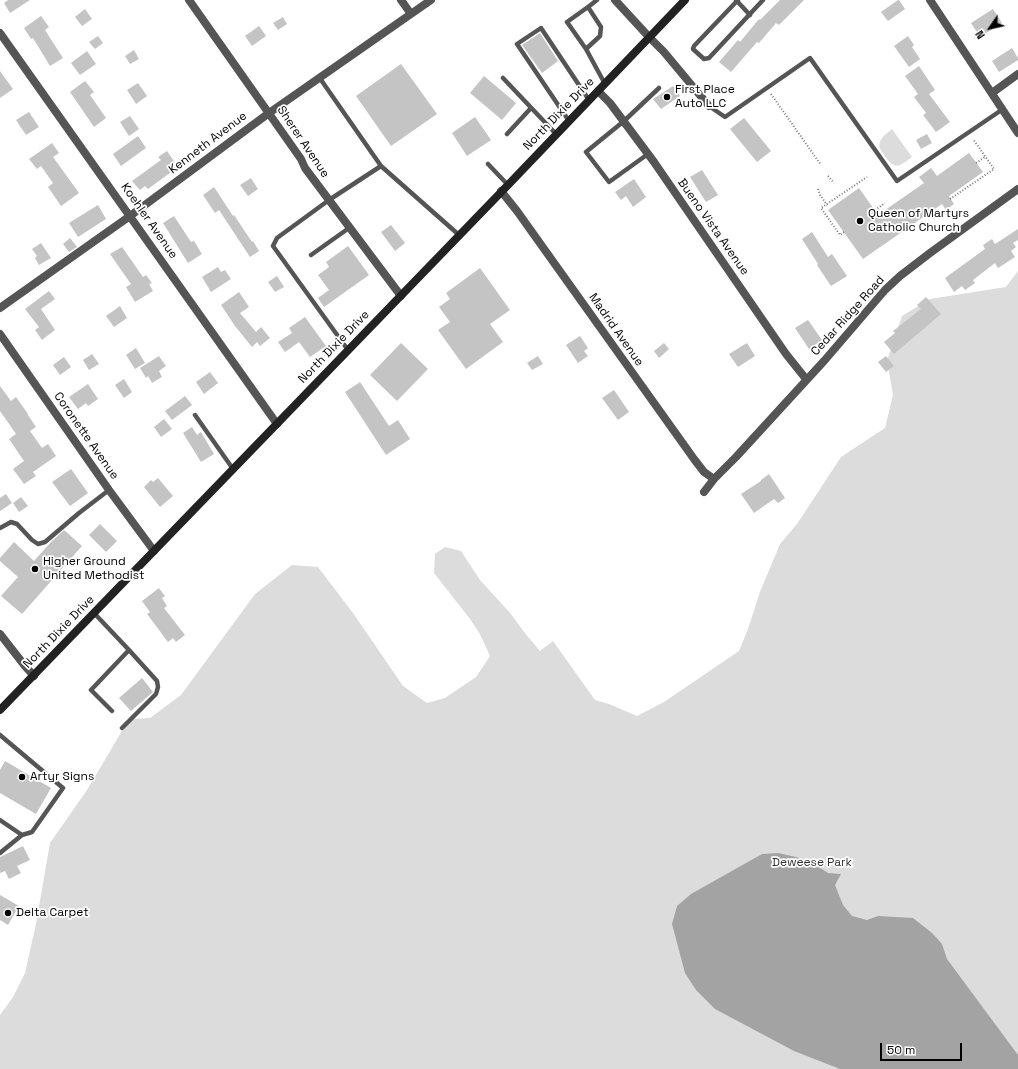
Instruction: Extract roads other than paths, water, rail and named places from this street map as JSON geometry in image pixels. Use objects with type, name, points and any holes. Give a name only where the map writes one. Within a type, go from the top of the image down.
[{"type":"main road","name":"North Dixie Drive","points":[[0,710],[685,0]]},
{"type":"street","name":"Sherer Avenue","points":[[189,0],[301,159],[305,168],[401,296]]},
{"type":"street","points":[[401,0],[411,14]]},
{"type":"street","name":"Kenneth Avenue","points":[[0,308],[130,216],[319,77],[431,0]]},
{"type":"street","points":[[615,0],[664,52],[708,106]]},
{"type":"street","points":[[930,0],[1018,133]]},
{"type":"street","name":"Koehler Avenue","points":[[0,33],[277,424]]},
{"type":"street","points":[[992,93],[1018,74]]},
{"type":"street","name":"Bueno Vista Avenue","points":[[598,91],[610,103],[648,154],[786,354],[806,379]]},
{"type":"street","name":"Cedar Ridge Road","points":[[704,492],[714,479],[736,457],[806,379],[824,362],[885,290],[900,276],[930,253],[1018,189]]},
{"type":"street","name":"Madrid Avenue","points":[[501,191],[517,211],[694,459],[704,472],[714,479]]},
{"type":"street","name":"Coronette Avenue","points":[[0,334],[154,551]]},
{"type":"street","points":[[0,634],[34,676]]},
{"type":"lane","points":[[597,0],[566,22],[586,49],[605,84]]},
{"type":"lane","points":[[750,15],[736,0],[694,46],[693,49],[704,60],[709,58],[750,15],[763,0]]},
{"type":"lane","points":[[586,49],[600,36],[601,27],[588,7]]},
{"type":"lane","points":[[569,121],[517,44],[541,28],[589,100]]},
{"type":"lane","points":[[708,106],[725,118],[810,58],[897,181],[1003,109]]},
{"type":"lane","points":[[319,77],[381,166],[459,235]]},
{"type":"lane","points":[[503,78],[556,134]]},
{"type":"lane","points":[[648,154],[609,182],[586,152],[624,121],[659,88]]},
{"type":"lane","points":[[507,134],[531,108]]},
{"type":"lane","points":[[488,164],[508,185]]},
{"type":"lane","points":[[348,350],[273,246],[277,238],[329,200],[381,166]]},
{"type":"lane","points":[[311,254],[349,228]]},
{"type":"lane","points":[[194,415],[233,469]]},
{"type":"lane","points":[[0,528],[11,522],[17,524],[32,540],[38,544],[45,542],[110,490]]},
{"type":"lane","points":[[94,613],[157,681],[158,687],[156,694],[122,728]]},
{"type":"lane","points":[[112,711],[91,690],[129,650]]},
{"type":"lane","points":[[0,735],[64,788],[32,832],[22,835],[0,853]]},
{"type":"lane","points":[[0,820],[22,835]]},
{"type":"place","name":"First Place Auto LLC","points":[[667,97]]},
{"type":"place","name":"Queen of Martyrs Catholic Church","points":[[860,221]]},
{"type":"place","name":"Higher Ground United Methodist","points":[[35,569]]},
{"type":"place","name":"Artyr Signs","points":[[22,777]]},
{"type":"place","name":"Delta Carpet","points":[[8,913]]},
{"type":"park label","name":"Deweese Park","points":[[812,863]]}]
